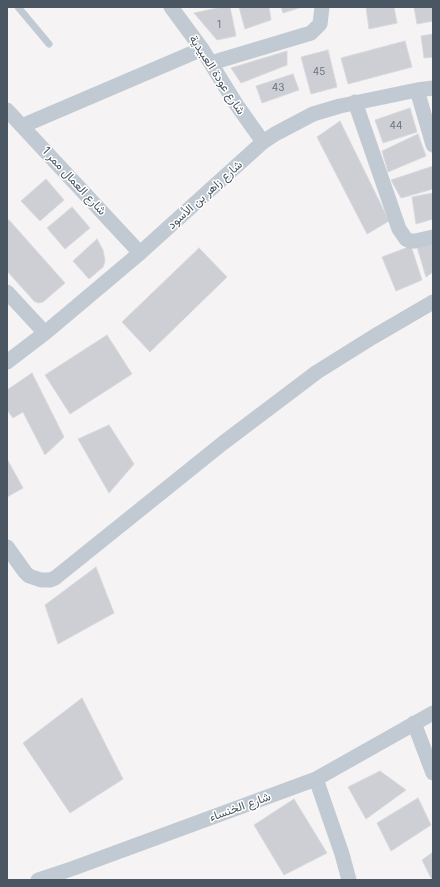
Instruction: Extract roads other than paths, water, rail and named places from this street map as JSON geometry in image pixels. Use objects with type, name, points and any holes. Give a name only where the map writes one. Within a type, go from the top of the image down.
[{"type":"street","name":"شارع عودة العبيدية","points":[[171,7],[202,49],[236,104],[263,142]]},
{"type":"street","points":[[211,63],[311,33],[320,24],[322,7]]},
{"type":"street","points":[[22,126],[202,49]]},
{"type":"street","name":"شارع زاهر بن الأسود","points":[[7,362],[45,333],[140,253],[263,142],[275,134],[313,114],[355,102],[433,88]]},
{"type":"street","points":[[416,90],[433,145]]},
{"type":"street","points":[[355,102],[402,235],[406,239],[415,241],[433,237]]},
{"type":"street","name":"شارع العمال ممر 1","points":[[7,110],[140,253]]},
{"type":"street","points":[[7,292],[45,333]]},
{"type":"street","points":[[7,547],[29,576],[41,580],[50,580],[55,578],[223,442],[317,372],[433,302]]},
{"type":"street","name":"شارع الخنساء","points":[[38,880],[316,779],[433,713]]},
{"type":"street","points":[[414,723],[433,773]]},
{"type":"street","points":[[316,779],[342,854],[349,880]]},
{"type":"lane","points":[[18,7],[49,44]]}]
